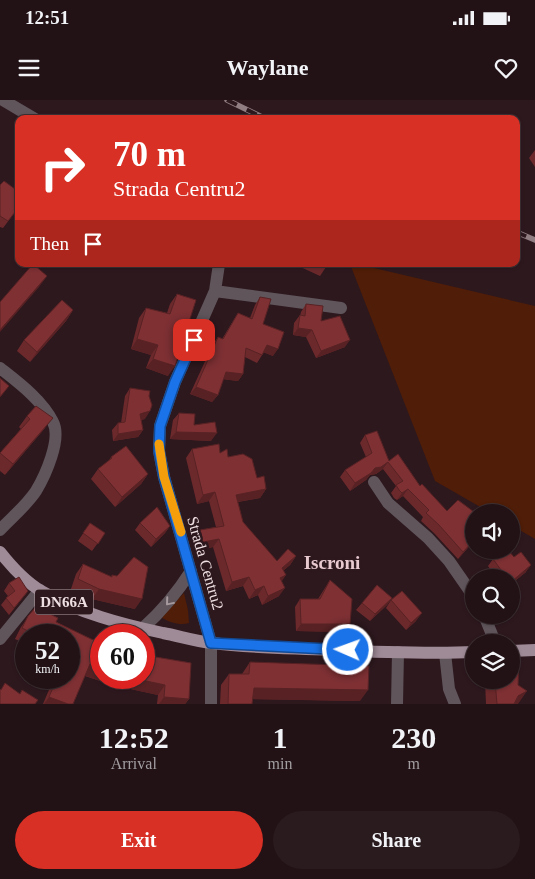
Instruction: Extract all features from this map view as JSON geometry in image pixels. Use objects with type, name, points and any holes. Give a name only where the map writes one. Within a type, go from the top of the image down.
[{"type":"main road","name":"DN66A","points":[[0,552],[18,573],[40,590],[90,614],[127,624]]},
{"type":"main road","name":"DN66A","points":[[155,631],[211,643],[278,648],[465,652]]},
{"type":"main road","points":[[520,651],[535,650]]},
{"type":"street","points":[[3,100],[29,115]]},
{"type":"street","name":"Strada Centru2","points":[[211,704],[211,643],[164,477],[159,451],[160,426],[175,382],[215,291],[219,267]]},
{"type":"street","points":[[215,291],[341,308]]},
{"type":"street","points":[[0,368],[24,388],[46,412],[54,424],[56,435],[52,455],[36,490],[0,530]]},
{"type":"street","points":[[374,482],[388,503],[428,538],[449,561],[465,585]]},
{"type":"street","points":[[147,624],[162,611],[191,571]]},
{"type":"street","points":[[0,638],[40,590]]},
{"type":"street","points":[[397,704],[398,652]]},
{"type":"street","points":[[445,653],[449,689],[455,704]]},
{"type":"shaded area","points":[[351,267],[370,267],[535,306],[535,539],[520,530],[520,504],[475,504],[435,481]]},
{"type":"shaded area","points":[[184,593],[189,623],[174,623],[161,617]]},
{"type":"building","points":[[4,181],[15,189],[15,212],[8,221],[0,216],[0,185]]},
{"type":"building","points":[[30,267],[36,267],[47,276],[0,330],[0,302]]},
{"type":"building","points":[[177,294],[196,300],[175,366],[153,359],[158,345],[137,339],[146,308],[170,314]]},
{"type":"building","points":[[260,297],[271,299],[263,324],[284,332],[278,349],[267,345],[262,355],[246,348],[243,374],[226,372],[218,395],[196,387],[218,337],[223,339],[238,313],[252,319]]},
{"type":"building","points":[[62,300],[73,310],[37,352],[24,340]]},
{"type":"building","points":[[306,304],[323,306],[321,321],[340,316],[350,340],[321,351],[312,330],[298,328],[300,315],[305,316]]},
{"type":"building","points":[[0,378],[9,386],[0,397]]},
{"type":"building","points":[[130,388],[150,391],[149,396],[152,405],[150,411],[140,414],[143,430],[118,434],[118,423],[125,422]]},
{"type":"building","points":[[36,406],[53,418],[13,464],[0,453],[30,419],[27,416]]},
{"type":"building","points":[[179,413],[195,414],[194,425],[215,422],[217,433],[176,432]]},
{"type":"building","points":[[377,431],[389,461],[398,454],[420,486],[422,484],[447,511],[458,500],[465,505],[465,550],[463,552],[426,513],[429,510],[408,489],[402,493],[399,490],[396,485],[403,481],[388,462],[381,467],[375,468],[371,473],[355,483],[345,470],[372,453],[365,435]]},
{"type":"building","points":[[219,444],[220,453],[227,449],[228,457],[243,454],[252,459],[257,478],[264,476],[266,489],[236,495],[243,522],[277,561],[288,549],[296,556],[282,568],[286,575],[280,578],[285,588],[268,596],[264,586],[255,590],[249,577],[232,582],[219,539],[203,542],[200,530],[224,526],[215,492],[203,495],[192,449]]},
{"type":"building","points":[[126,446],[148,474],[122,497],[98,469]]},
{"type":"building","points":[[157,507],[170,526],[156,539],[140,523]]},
{"type":"building","points":[[90,523],[105,533],[98,544],[83,533]]},
{"type":"building","points":[[521,552],[531,565],[520,574],[520,569],[500,569],[493,559],[520,559]]},
{"type":"building","points":[[134,557],[148,567],[142,599],[99,589],[78,579],[83,564],[112,577],[112,575],[117,576]]},
{"type":"building","points":[[19,577],[28,591],[14,608],[6,598],[15,591],[9,583]]},
{"type":"building","points":[[330,580],[352,599],[350,624],[301,624],[300,599],[320,599]]},
{"type":"building","points":[[377,585],[392,598],[375,614],[362,603]]},
{"type":"building","points":[[402,591],[422,613],[411,623],[391,600]]},
{"type":"building","points":[[36,607],[58,618],[56,622],[60,624],[24,624]]},
{"type":"building","points":[[80,634],[90,639],[90,664],[80,688]]},
{"type":"building","points":[[155,657],[191,663],[189,699],[164,697],[165,685],[155,683]]},
{"type":"building","points":[[250,662],[369,666],[368,690],[254,688],[252,704],[228,704],[229,674],[249,674]]},
{"type":"building","points":[[5,683],[20,694],[22,690],[38,700],[35,704],[0,704],[0,689]]},
{"type":"building","points":[[520,686],[527,691],[518,696],[514,704],[497,704],[496,689],[520,689]]},
{"type":"building","points":[[52,689],[79,689],[73,704],[49,697]]},
{"type":"railway","points":[[227,100],[258,115]]},
{"type":"railway","points":[[520,234],[535,240]]},
{"type":"slow traffic","points":[[159,444],[164,477],[181,532]]},
{"type":"district","name":"Iscroni","points":[[332,562]]},
{"type":"route","points":[[194,340],[175,382],[160,426],[159,451],[164,477],[211,643],[278,648],[348,650]]}]
